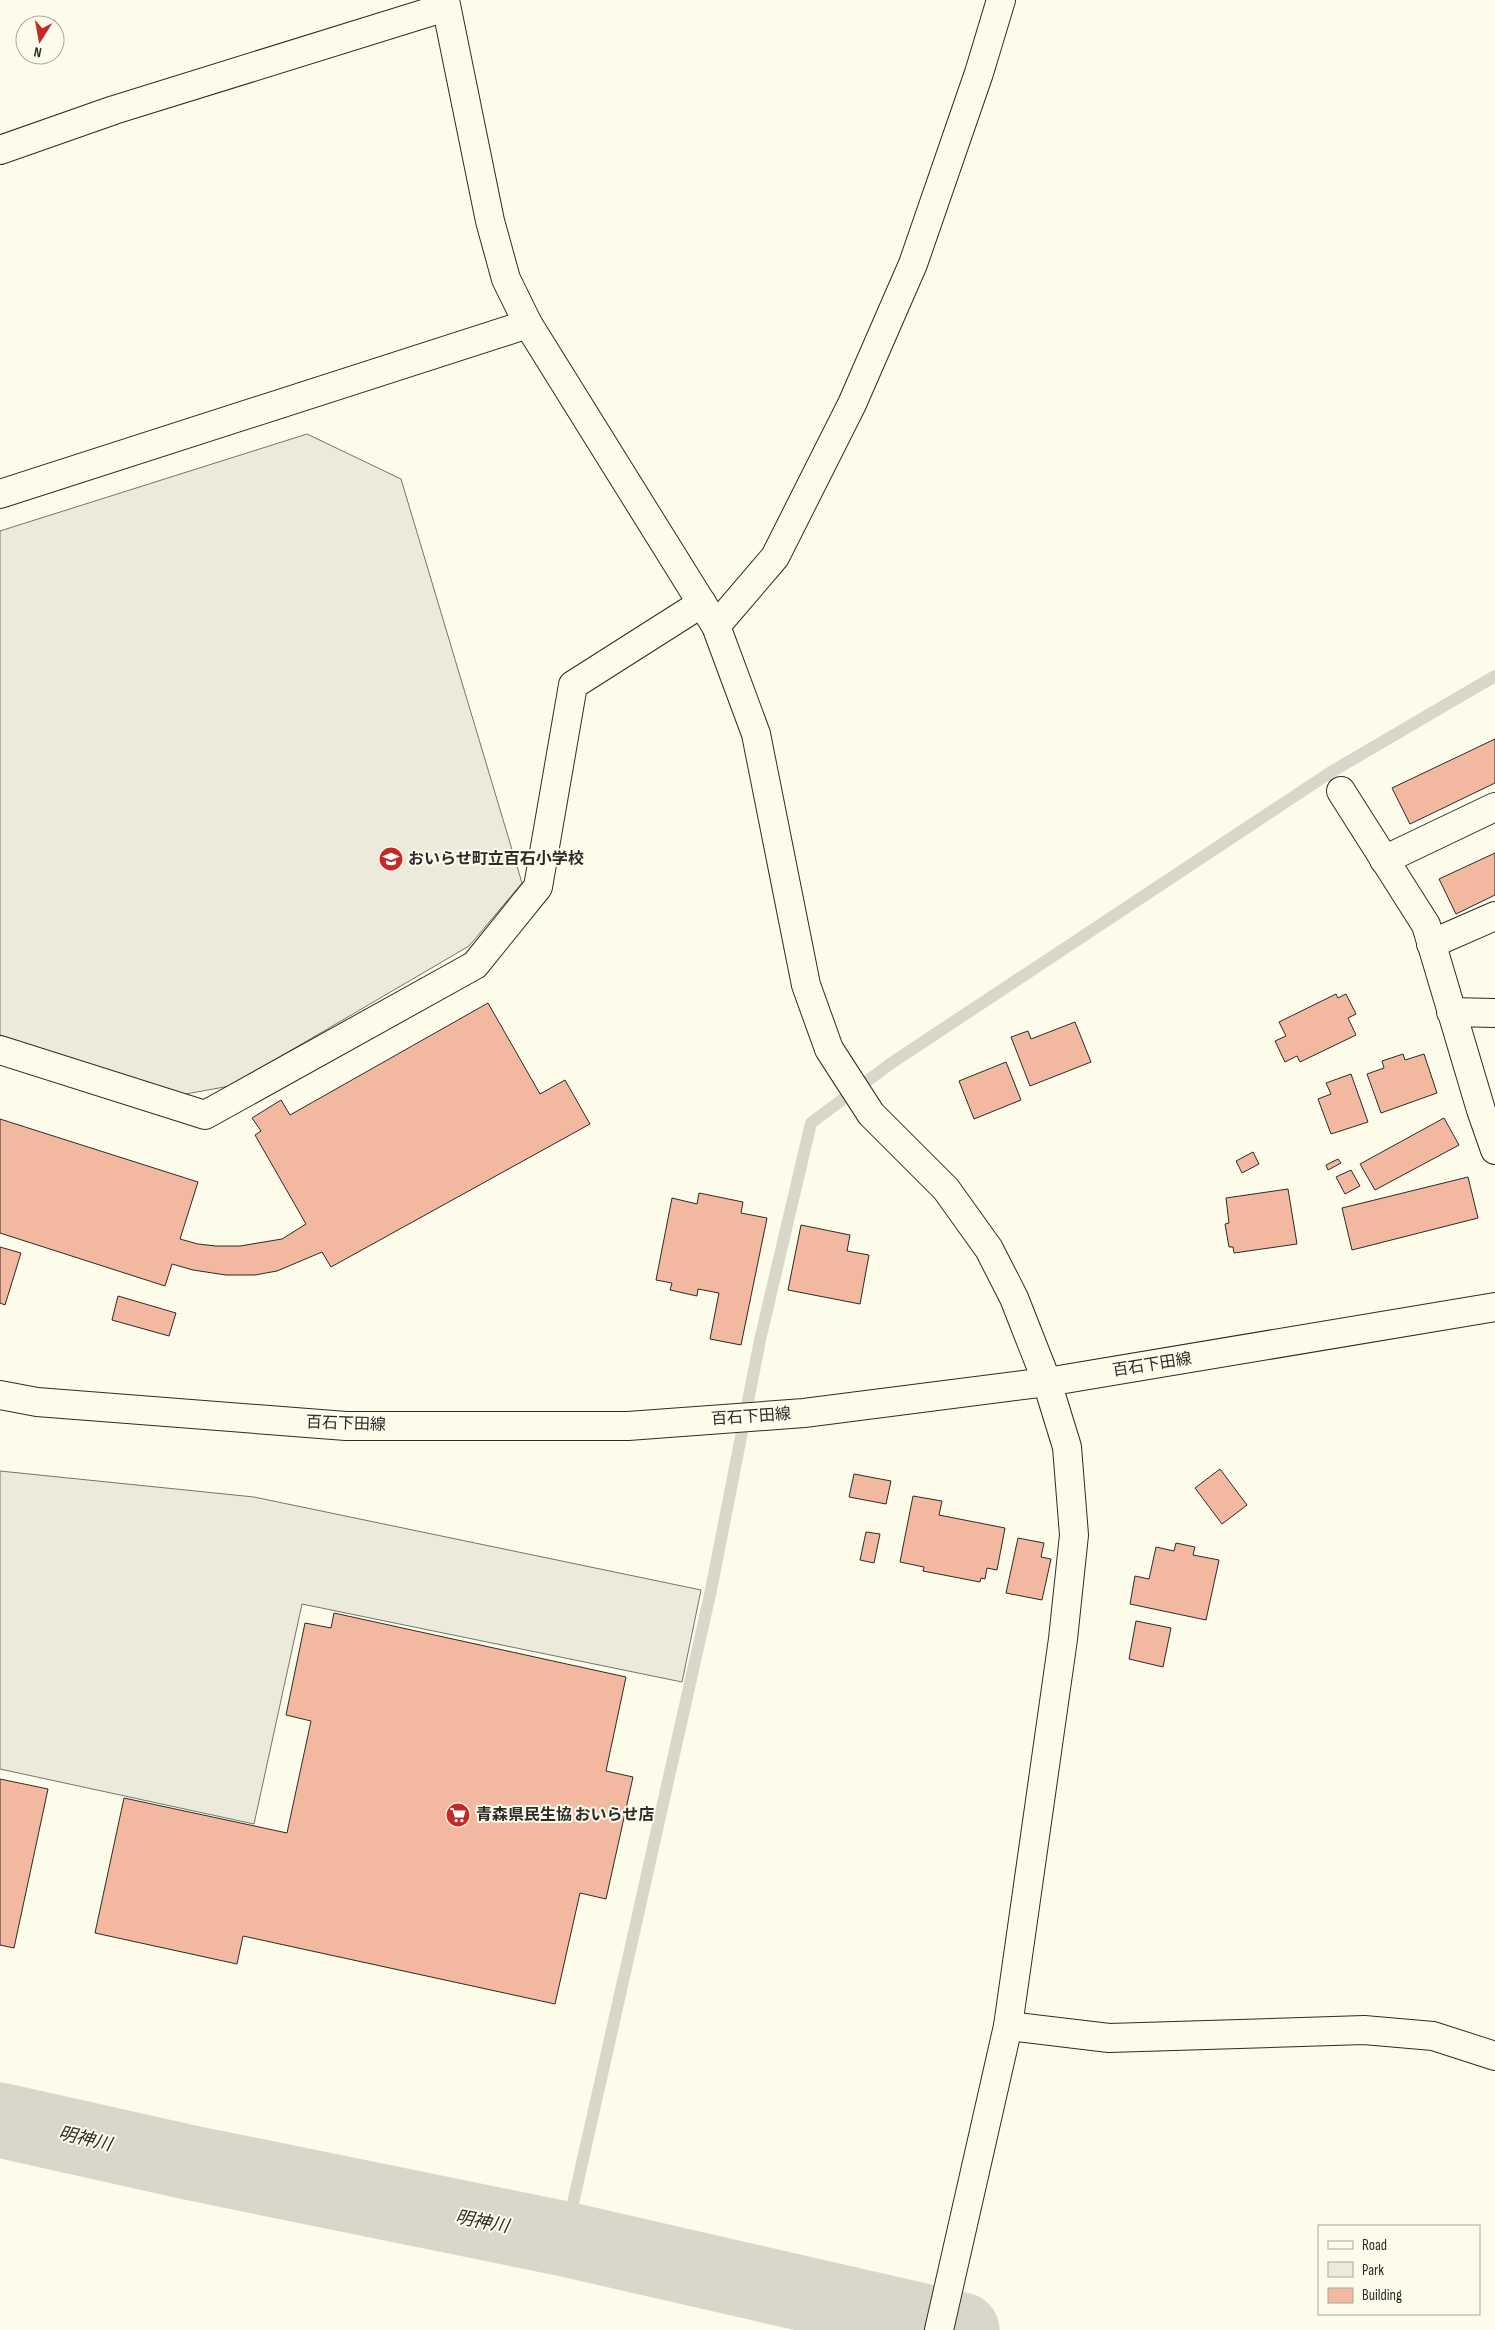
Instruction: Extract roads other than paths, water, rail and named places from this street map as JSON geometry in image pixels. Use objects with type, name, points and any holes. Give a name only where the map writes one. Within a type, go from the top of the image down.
[{"type":"street","points":[[0,1050],[205,1115],[475,965],[538,887],[573,685],[709,615],[774,557],[852,404],[913,264],[979,72],[1001,0]]},
{"type":"street","points":[[0,150],[114,110],[446,3],[490,221],[506,279],[528,324],[709,615],[756,734],[806,985],[828,1049],[871,1114],[946,1189],[989,1249],[1014,1298],[1047,1382],[1066,1447],[1074,1535],[1063,1639],[1008,2026],[939,2330]]},
{"type":"street","points":[[0,494],[528,324]]},
{"type":"street","points":[[1341,790],[1426,925],[1452,1012],[1488,1111],[1495,1150]]},
{"type":"street","points":[[1384,860],[1495,806]]},
{"type":"street","points":[[1431,944],[1495,916]]},
{"type":"street","points":[[1452,1012],[1495,1013]]},
{"type":"street","name":"百石下田線","points":[[0,1395],[37,1402],[346,1426],[619,1426],[804,1412],[1047,1382],[1495,1307]]},
{"type":"street","points":[[1008,2026],[1109,2038],[1364,2030],[1433,2036],[1495,2056]]},
{"type":"waterway","points":[[565,2239],[711,1590],[760,1340],[811,1123],[890,1064],[1331,772],[1495,676]]},
{"type":"waterway","name":"明神川","points":[[0,2120],[192,2163],[565,2239],[962,2330]]},
{"type":"place","name":"おいらせ町立百石小学校","points":[[391,859]]},
{"type":"place","name":"青森県民生協 おいらせ店","points":[[458,1815]]}]
